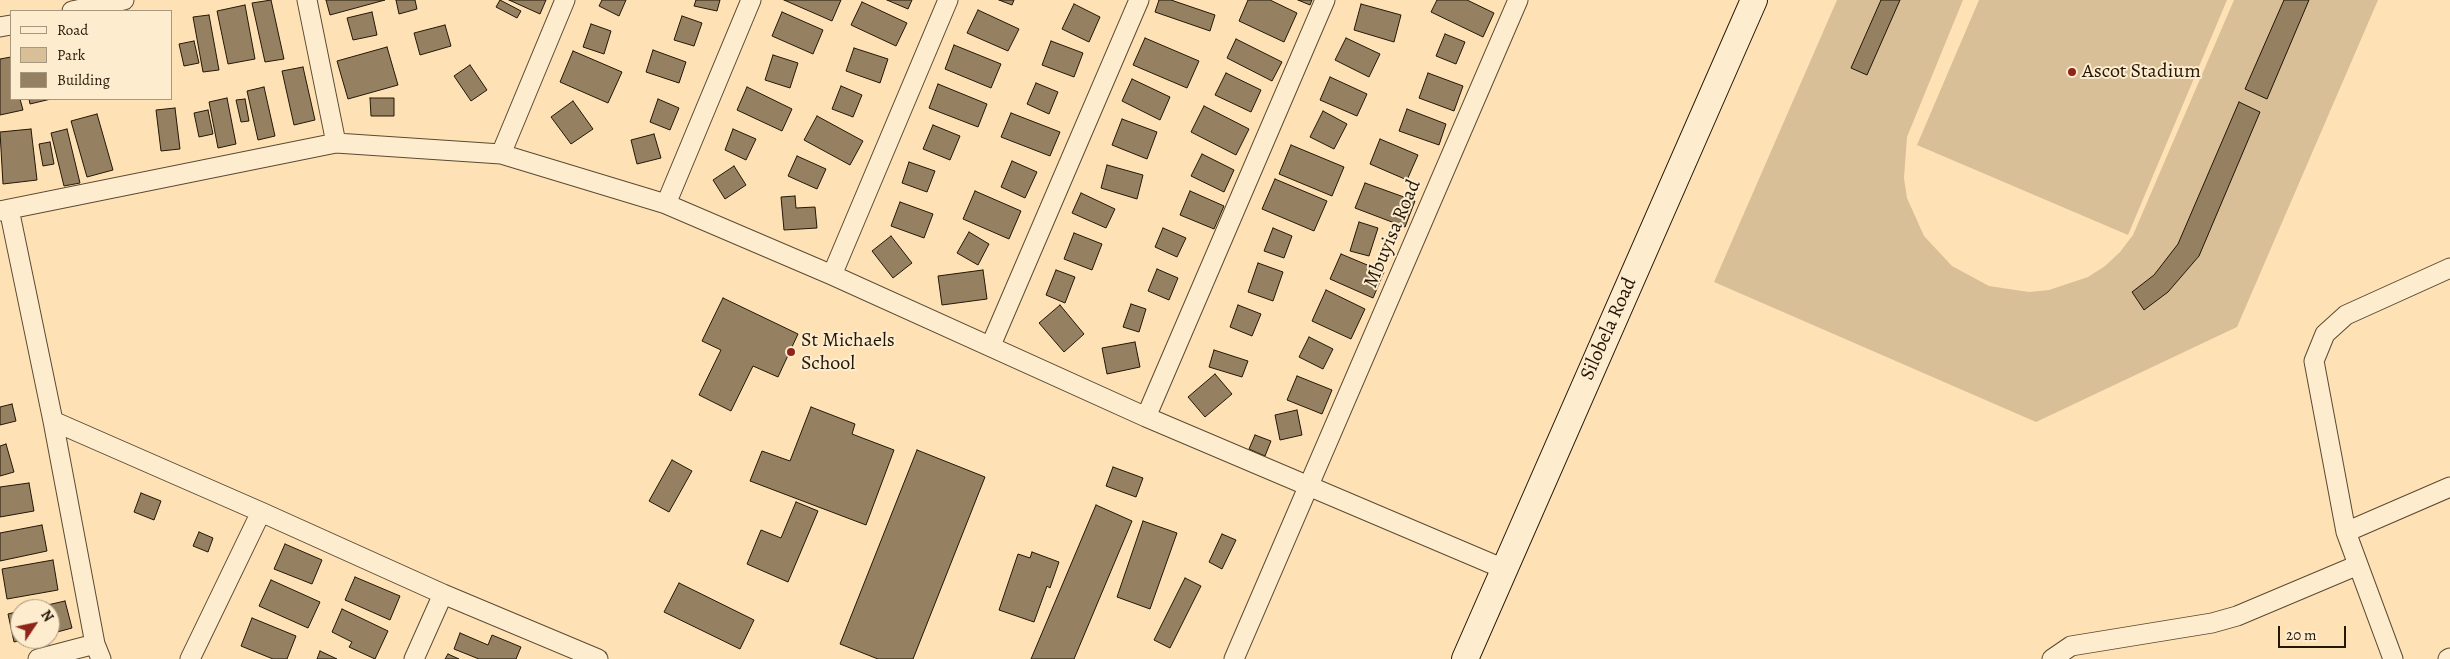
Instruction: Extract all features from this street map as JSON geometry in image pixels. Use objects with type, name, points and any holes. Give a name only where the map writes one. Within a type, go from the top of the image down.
[{"type":"street","points":[[77,10],[124,0]]},
{"type":"street","points":[[307,0],[336,143]]},
{"type":"street","points":[[501,154],[565,0]]},
{"type":"street","points":[[666,204],[751,0]]},
{"type":"street","points":[[832,275],[948,0]]},
{"type":"street","points":[[991,345],[1138,0]]},
{"type":"street","points":[[1146,417],[1325,0]]},
{"type":"street","name":"Mbuyisa Road","points":[[1234,659],[1518,0]]},
{"type":"street","name":"Silobela Road","points":[[1465,659],[1754,0]]},
{"type":"street","points":[[38,659],[98,652],[53,421],[4,210],[336,143],[501,154],[666,204],[991,345],[1146,417],[1504,569]]},
{"type":"street","points":[[2393,659],[2346,532],[2314,361],[2325,334],[2346,315],[2450,268]]},
{"type":"street","points":[[53,421],[443,594],[598,659]]},
{"type":"street","points":[[2346,532],[2450,488]]},
{"type":"street","points":[[190,659],[261,512]]},
{"type":"street","points":[[2052,659],[2071,646],[2212,624],[2237,616],[2358,565]]},
{"type":"street","points":[[414,659],[443,594]]},
{"type":"green space","points":[[1837,0],[1963,0],[1907,137],[1904,178],[1907,198],[1924,236],[1952,266],[1989,286],[2029,292],[2049,290],[2088,277],[2105,266],[2120,252],[2133,235],[2234,0],[2378,0],[2237,327],[2036,422],[1714,282]]},
{"type":"green space","name":"Ascot Stadium","points":[[1979,0],[2227,0],[2128,235],[1917,145]]},
{"type":"building","points":[[271,0],[284,59],[265,62],[252,3]]},
{"type":"building","points":[[326,0],[385,0],[330,15]]},
{"type":"building","points":[[396,0],[415,0],[417,9],[399,14]]},
{"type":"building","points":[[500,0],[521,11],[517,18],[496,7]]},
{"type":"building","points":[[509,0],[546,0],[540,14]]},
{"type":"building","points":[[602,0],[626,0],[619,16],[599,6]]},
{"type":"building","points":[[696,0],[720,0],[717,11],[694,6]]},
{"type":"building","points":[[784,0],[841,0],[832,21]]},
{"type":"building","points":[[887,0],[912,0],[908,9]]},
{"type":"building","points":[[999,0],[1014,0],[1012,5]]},
{"type":"building","points":[[1159,0],[1171,0],[1215,15],[1210,31],[1155,12]]},
{"type":"building","points":[[1248,0],[1270,0],[1297,13],[1284,42],[1239,21]]},
{"type":"building","points":[[1298,0],[1312,0],[1310,5]]},
{"type":"building","points":[[1437,0],[1467,0],[1494,13],[1483,37],[1431,12]]},
{"type":"building","points":[[1881,0],[1900,0],[1867,75],[1851,68]]},
{"type":"building","points":[[2284,0],[2309,0],[2267,99],[2245,89]]},
{"type":"building","points":[[862,2],[907,23],[896,46],[851,25]]},
{"type":"building","points":[[1074,4],[1100,17],[1089,42],[1062,29]]},
{"type":"building","points":[[1361,4],[1401,15],[1394,42],[1354,30]]},
{"type":"building","points":[[245,5],[255,59],[228,64],[217,11]]},
{"type":"building","points":[[978,10],[1019,29],[1008,51],[967,33]]},
{"type":"building","points":[[372,12],[377,35],[353,40],[347,18]]},
{"type":"building","points":[[782,12],[823,30],[813,54],[772,36]]},
{"type":"building","points":[[209,15],[219,70],[203,72],[193,17]]},
{"type":"building","points":[[682,16],[702,23],[694,46],[674,40]]},
{"type":"building","points":[[591,24],[611,31],[604,54],[583,47]]},
{"type":"building","points":[[445,25],[451,46],[420,55],[414,33]]},
{"type":"building","points":[[1445,34],[1465,42],[1456,64],[1436,56]]},
{"type":"building","points":[[1145,38],[1199,61],[1187,88],[1133,65]]},
{"type":"building","points":[[1346,38],[1380,54],[1369,77],[1335,60]]},
{"type":"building","points":[[1236,39],[1282,62],[1272,81],[1227,58]]},
{"type":"building","points":[[194,41],[199,63],[184,66],[179,44]]},
{"type":"building","points":[[1051,41],[1083,53],[1074,77],[1042,65]]},
{"type":"building","points":[[954,45],[1001,64],[991,88],[945,69]]},
{"type":"building","points":[[387,47],[398,85],[348,99],[337,61]]},
{"type":"building","points":[[854,48],[888,59],[880,83],[846,71]]},
{"type":"building","points":[[653,50],[686,62],[679,83],[646,72]]},
{"type":"building","points":[[573,51],[622,72],[608,103],[560,82]]},
{"type":"building","points":[[773,55],[798,63],[790,88],[765,80]]},
{"type":"building","points":[[10,57],[10,100],[20,100],[23,110],[0,115],[0,59]]},
{"type":"building","points":[[470,65],[487,90],[471,101],[454,76]]},
{"type":"building","points":[[303,67],[315,120],[294,125],[282,71]]},
{"type":"building","points":[[1226,73],[1261,90],[1251,112],[1215,95]]},
{"type":"building","points":[[1428,73],[1463,86],[1454,111],[1419,98]]},
{"type":"building","points":[[1330,77],[1367,94],[1357,116],[1320,100]]},
{"type":"building","points":[[1132,79],[1170,97],[1160,120],[1122,101]]},
{"type":"building","points":[[1036,83],[1058,92],[1049,114],[1027,104]]},
{"type":"building","points":[[938,84],[987,104],[978,127],[929,108]]},
{"type":"building","points":[[841,86],[862,95],[853,117],[832,109]]},
{"type":"building","points":[[264,87],[275,136],[258,140],[247,91]]},
{"type":"building","points":[[747,87],[792,109],[782,131],[737,110]]},
{"type":"building","points":[[227,98],[236,144],[218,148],[209,102]]},
{"type":"building","points":[[370,98],[394,98],[394,116],[371,116]]},
{"type":"building","points":[[245,99],[249,121],[241,122],[236,100]]},
{"type":"building","points":[[658,99],[679,108],[670,130],[650,122]]},
{"type":"building","points":[[29,100],[47,100],[30,104]]},
{"type":"building","points":[[573,101],[593,129],[571,144],[551,117]]},
{"type":"building","points":[[2239,102],[2260,112],[2199,256],[2168,292],[2144,310],[2132,292],[2154,275],[2178,244]]},
{"type":"building","points":[[1204,106],[1249,129],[1236,155],[1191,132]]},
{"type":"building","points":[[175,108],[180,149],[161,151],[156,110]]},
{"type":"building","points":[[1407,109],[1446,124],[1439,145],[1399,131]]},
{"type":"building","points":[[208,110],[213,134],[199,137],[194,113]]},
{"type":"building","points":[[1323,111],[1347,124],[1334,149],[1310,137]]},
{"type":"building","points":[[1011,113],[1060,132],[1050,156],[1001,137]]},
{"type":"building","points":[[97,114],[113,170],[87,177],[71,121]]},
{"type":"building","points":[[817,116],[863,141],[850,165],[804,140]]},
{"type":"building","points":[[1122,119],[1157,132],[1147,159],[1112,145]]},
{"type":"building","points":[[933,125],[960,136],[950,160],[923,149]]},
{"type":"building","points":[[31,129],[37,180],[3,184],[0,132]]},
{"type":"building","points":[[67,129],[80,183],[64,186],[51,133]]},
{"type":"building","points":[[733,129],[756,139],[746,160],[725,150]]},
{"type":"building","points":[[654,134],[661,158],[637,164],[631,140]]},
{"type":"building","points":[[1380,139],[1418,155],[1407,180],[1370,164]]},
{"type":"building","points":[[50,142],[54,164],[43,166],[39,144]]},
{"type":"building","points":[[1291,145],[1344,167],[1332,196],[1279,174]]},
{"type":"building","points":[[1202,154],[1234,170],[1224,192],[1191,176]]},
{"type":"building","points":[[797,156],[826,169],[817,189],[788,176]]},
{"type":"building","points":[[1012,161],[1037,172],[1025,198],[1001,187]]},
{"type":"building","points":[[909,162],[935,171],[927,192],[902,183]]},
{"type":"building","points":[[1107,165],[1143,175],[1137,199],[1101,188]]},
{"type":"building","points":[[734,166],[746,185],[725,199],[713,180]]},
{"type":"building","points":[[1275,179],[1327,201],[1314,231],[1262,209]]},
{"type":"building","points":[[1365,183],[1415,201],[1405,227],[1355,208]]},
{"type":"building","points":[[975,191],[1021,211],[1009,239],[963,219]]},
{"type":"building","points":[[1190,191],[1224,206],[1214,229],[1180,215]]},
{"type":"building","points":[[1081,193],[1115,209],[1106,228],[1072,213]]},
{"type":"building","points":[[795,196],[796,208],[815,207],[817,228],[784,230],[781,197]]},
{"type":"building","points":[[900,202],[933,214],[924,238],[891,226]]},
{"type":"building","points":[[1359,222],[1378,228],[1369,256],[1350,251]]},
{"type":"building","points":[[1163,228],[1186,238],[1177,257],[1155,247]]},
{"type":"building","points":[[1273,228],[1292,236],[1284,258],[1264,251]]},
{"type":"building","points":[[969,232],[989,244],[978,265],[957,253]]},
{"type":"building","points":[[1074,233],[1102,244],[1092,270],[1064,259]]},
{"type":"building","points":[[891,236],[912,263],[893,278],[872,251]]},
{"type":"building","points":[[1341,254],[1384,272],[1373,298],[1330,279]]},
{"type":"building","points":[[1258,263],[1283,272],[1273,301],[1248,292]]},
{"type":"building","points":[[1157,269],[1178,278],[1169,300],[1148,291]]},
{"type":"building","points":[[983,270],[987,299],[942,305],[938,276]]},
{"type":"building","points":[[1056,270],[1075,277],[1065,303],[1046,295]]},
{"type":"building","points":[[1326,290],[1365,309],[1351,339],[1312,321]]},
{"type":"building","points":[[723,298],[798,334],[778,377],[753,366],[731,411],[699,395],[721,350],[702,341]]},
{"type":"building","points":[[1131,304],[1146,309],[1139,332],[1123,327]]},
{"type":"building","points":[[1060,305],[1084,334],[1064,352],[1039,323]]},
{"type":"building","points":[[1238,305],[1261,314],[1252,336],[1230,327]]},
{"type":"building","points":[[1309,337],[1333,349],[1323,369],[1299,357]]},
{"type":"building","points":[[1135,342],[1140,367],[1107,374],[1102,348]]},
{"type":"building","points":[[1214,350],[1248,361],[1242,377],[1209,367]]},
{"type":"building","points":[[1215,374],[1232,394],[1205,417],[1188,397]]},
{"type":"building","points":[[1297,376],[1332,390],[1322,414],[1287,400]]},
{"type":"building","points":[[12,404],[16,421],[0,425],[0,407]]},
{"type":"building","points":[[811,407],[855,424],[852,434],[894,450],[866,525],[750,481],[762,451],[790,461]]},
{"type":"building","points":[[1297,410],[1302,435],[1280,440],[1275,415]]},
{"type":"building","points":[[1255,435],[1271,441],[1265,456],[1249,449]]},
{"type":"building","points":[[6,444],[14,472],[0,476],[0,446]]},
{"type":"building","points":[[917,450],[985,477],[913,659],[878,659],[840,644]]},
{"type":"building","points":[[672,460],[692,471],[669,512],[649,501]]},
{"type":"building","points":[[1113,467],[1143,478],[1136,497],[1106,486]]},
{"type":"building","points":[[29,483],[34,511],[0,517],[0,487]]},
{"type":"building","points":[[141,493],[161,501],[154,520],[134,512]]},
{"type":"building","points":[[796,502],[818,511],[788,582],[747,564],[761,530],[781,538]]},
{"type":"building","points":[[1096,505],[1132,521],[1074,659],[1031,659]]},
{"type":"building","points":[[1143,521],[1177,533],[1150,609],[1117,597]]},
{"type":"building","points":[[42,525],[47,551],[0,561],[0,533]]},
{"type":"building","points":[[199,532],[213,538],[208,552],[193,546]]},
{"type":"building","points":[[1222,534],[1236,540],[1222,569],[1209,562]]},
{"type":"building","points":[[285,544],[322,560],[312,584],[274,569]]},
{"type":"building","points":[[1032,552],[1059,562],[1050,588],[1047,586],[1034,622],[999,610],[1018,554],[1030,558]]},
{"type":"building","points":[[53,560],[58,590],[7,599],[2,569]]},
{"type":"building","points":[[355,577],[400,596],[390,620],[345,600]]},
{"type":"building","points":[[1185,578],[1201,586],[1170,648],[1154,640]]},
{"type":"building","points":[[271,580],[320,602],[308,628],[259,606]]},
{"type":"building","points":[[679,583],[754,620],[740,649],[664,612]]},
{"type":"building","points":[[65,601],[72,628],[60,631],[60,602]]},
{"type":"building","points":[[342,609],[388,631],[375,659],[349,647],[352,642],[332,632]]},
{"type":"building","points":[[252,618],[296,636],[287,659],[273,659],[241,646]]},
{"type":"building","points":[[460,633],[488,645],[492,635],[521,647],[516,659],[479,659],[454,649]]},
{"type":"building","points":[[320,651],[337,659],[317,659]]},
{"type":"building","points":[[448,654],[459,659],[445,659]]},
{"type":"place","name":"Ascot Stadium","points":[[2072,72]]},
{"type":"place","name":"St Michaels School","points":[[791,352]]}]
